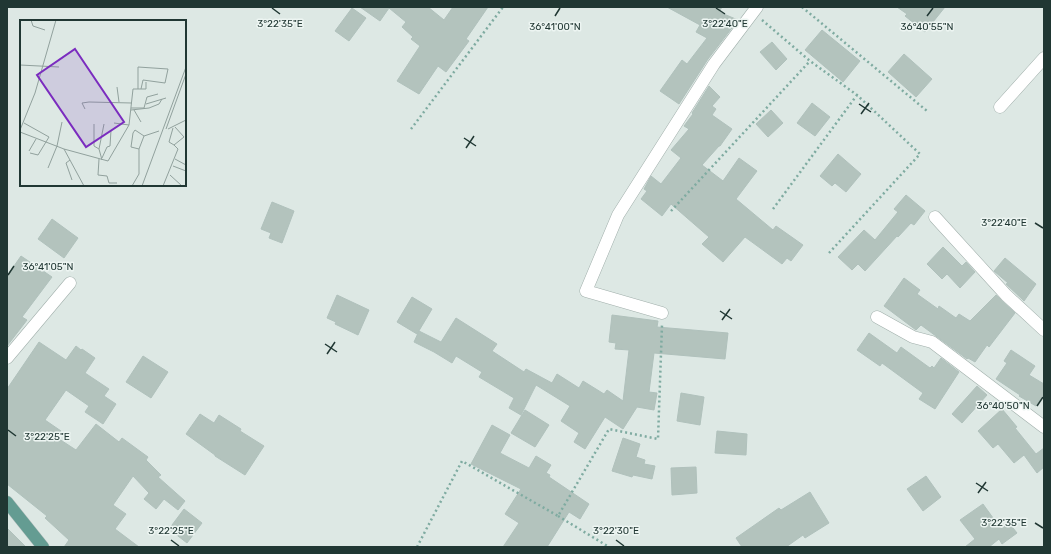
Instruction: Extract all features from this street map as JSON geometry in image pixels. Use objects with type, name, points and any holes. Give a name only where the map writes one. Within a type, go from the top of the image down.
[{"type":"main road","points":[[7,502],[43,547]]},
{"type":"street","points":[[662,313],[586,291],[618,214],[714,64],[755,10]]},
{"type":"street","points":[[1000,107],[1044,58]]},
{"type":"street","points":[[935,217],[1006,295],[1044,330]]},
{"type":"street","points":[[7,358],[70,283]]},
{"type":"street","points":[[877,317],[913,337],[932,342],[1044,427]]},
{"type":"path","points":[[411,129],[503,7]]},
{"type":"path","points":[[802,7],[926,111]]},
{"type":"path","points":[[755,10],[810,61],[857,95],[920,154],[829,253]]},
{"type":"path","points":[[671,212],[810,61]]},
{"type":"path","points":[[773,209],[857,95]]},
{"type":"path","points":[[558,516],[609,429],[658,439],[662,313]]},
{"type":"path","points":[[416,547],[462,461],[609,547]]},
{"type":"building","points":[[360,7],[428,7],[444,20],[453,7],[488,7],[466,39],[469,41],[446,72],[438,66],[419,94],[397,81],[420,46],[411,39],[413,37],[402,27],[406,22],[389,8],[380,21]]},
{"type":"building","points":[[667,7],[722,7],[719,12],[738,20],[708,59],[679,104],[660,91],[682,60],[687,64],[707,38],[696,32],[700,25]]},
{"type":"building","points":[[897,7],[945,7],[925,32],[905,16],[907,14]]},
{"type":"building","points":[[352,8],[366,18],[349,41],[335,31]]},
{"type":"building","points":[[822,30],[860,61],[843,82],[805,50]]},
{"type":"building","points":[[772,42],[787,59],[776,70],[760,52]]},
{"type":"building","points":[[904,54],[932,79],[916,97],[888,72]]},
{"type":"building","points":[[709,86],[720,97],[712,106],[716,109],[712,115],[732,129],[720,146],[702,165],[723,181],[739,158],[757,171],[736,199],[773,230],[776,226],[803,245],[791,261],[787,258],[782,264],[745,237],[723,262],[702,244],[709,237],[671,204],[662,216],[641,199],[647,191],[644,189],[651,176],[661,184],[681,158],[671,150],[689,129],[684,126],[693,114],[692,113]]},
{"type":"building","points":[[812,103],[830,117],[815,136],[797,123]]},
{"type":"building","points":[[771,110],[783,123],[768,137],[756,124]]},
{"type":"building","points":[[838,154],[861,174],[846,192],[835,183],[832,186],[820,176]]},
{"type":"building","points":[[906,195],[925,211],[914,225],[911,223],[898,237],[897,236],[865,271],[858,264],[852,270],[838,257],[864,230],[875,240],[898,212],[894,209]]},
{"type":"building","points":[[272,202],[294,211],[282,243],[269,238],[271,233],[261,229]]},
{"type":"building","points":[[52,219],[78,238],[64,258],[38,239]]},
{"type":"building","points":[[943,247],[962,266],[966,262],[975,272],[960,288],[947,274],[942,279],[927,264]]},
{"type":"building","points":[[21,256],[52,277],[22,317],[27,320],[7,346],[7,276]]},
{"type":"building","points":[[1005,258],[1036,284],[1024,301],[1006,284],[1008,283],[994,271]]},
{"type":"building","points":[[904,278],[920,290],[917,294],[938,309],[939,306],[956,318],[959,314],[970,321],[996,295],[1015,313],[989,347],[987,345],[975,362],[968,358],[967,359],[921,325],[916,330],[884,306]]},
{"type":"building","points":[[337,295],[369,310],[358,335],[335,324],[336,322],[327,318]]},
{"type":"building","points":[[412,297],[432,309],[417,334],[397,322]]},
{"type":"building","points":[[612,315],[658,321],[657,327],[728,333],[725,359],[654,353],[649,392],[657,393],[654,410],[637,407],[623,429],[605,417],[585,449],[574,442],[579,433],[561,421],[570,406],[536,385],[521,415],[509,408],[514,398],[479,377],[482,372],[456,356],[452,363],[414,342],[419,331],[441,342],[456,318],[497,344],[492,351],[524,372],[526,369],[552,383],[557,374],[579,388],[583,381],[604,394],[607,390],[623,401],[629,350],[615,349],[616,343],[609,342]]},
{"type":"building","points":[[869,333],[897,353],[901,347],[930,368],[932,366],[934,368],[941,358],[959,372],[935,409],[919,399],[923,393],[882,363],[880,366],[857,350]]},
{"type":"building","points":[[39,342],[66,360],[76,346],[95,358],[85,373],[109,389],[104,396],[116,404],[103,424],[85,412],[89,406],[66,390],[45,420],[61,431],[56,437],[76,450],[96,424],[119,442],[122,438],[148,457],[146,460],[161,475],[158,477],[185,501],[178,510],[164,499],[156,509],[144,499],[149,493],[133,476],[113,505],[126,514],[115,529],[139,547],[64,547],[69,540],[45,518],[47,516],[7,484],[7,389]]},
{"type":"building","points":[[1011,350],[1035,366],[1029,375],[1044,384],[1044,393],[1036,406],[1019,396],[1020,395],[996,379],[1007,363],[1004,361]]},
{"type":"building","points":[[143,356],[168,372],[151,398],[126,382]]},
{"type":"building","points":[[977,386],[987,395],[962,423],[952,414]]},
{"type":"building","points":[[681,393],[704,397],[700,425],[677,421]]},
{"type":"building","points":[[1002,409],[1036,454],[1044,448],[1044,467],[1037,473],[1024,455],[1014,463],[998,444],[993,448],[978,431]]},
{"type":"building","points":[[525,410],[549,425],[535,447],[511,433]]},
{"type":"building","points":[[200,414],[214,423],[219,415],[241,429],[240,431],[264,446],[245,475],[215,456],[186,434]]},
{"type":"building","points":[[492,425],[510,435],[500,453],[529,468],[536,456],[551,465],[546,473],[550,475],[549,477],[589,504],[580,519],[569,512],[547,547],[503,547],[519,523],[505,514],[521,489],[471,464]]},
{"type":"building","points":[[717,431],[747,434],[746,455],[715,453]]},
{"type":"building","points":[[623,438],[640,444],[636,457],[645,460],[644,464],[655,466],[652,479],[633,475],[632,477],[612,471]]},
{"type":"building","points":[[696,467],[697,493],[672,495],[671,468]]},
{"type":"building","points":[[926,476],[941,497],[923,511],[907,489]]},
{"type":"building","points":[[810,492],[829,523],[805,538],[803,535],[786,547],[742,547],[736,538],[779,508],[781,510]]},
{"type":"building","points":[[983,504],[1001,529],[1009,523],[1017,533],[1002,544],[999,539],[989,547],[965,547],[975,539],[960,520]]},
{"type":"building","points":[[184,509],[202,523],[187,543],[169,529]]},
{"type":"building","points":[[7,528],[26,547],[7,547]]}]
